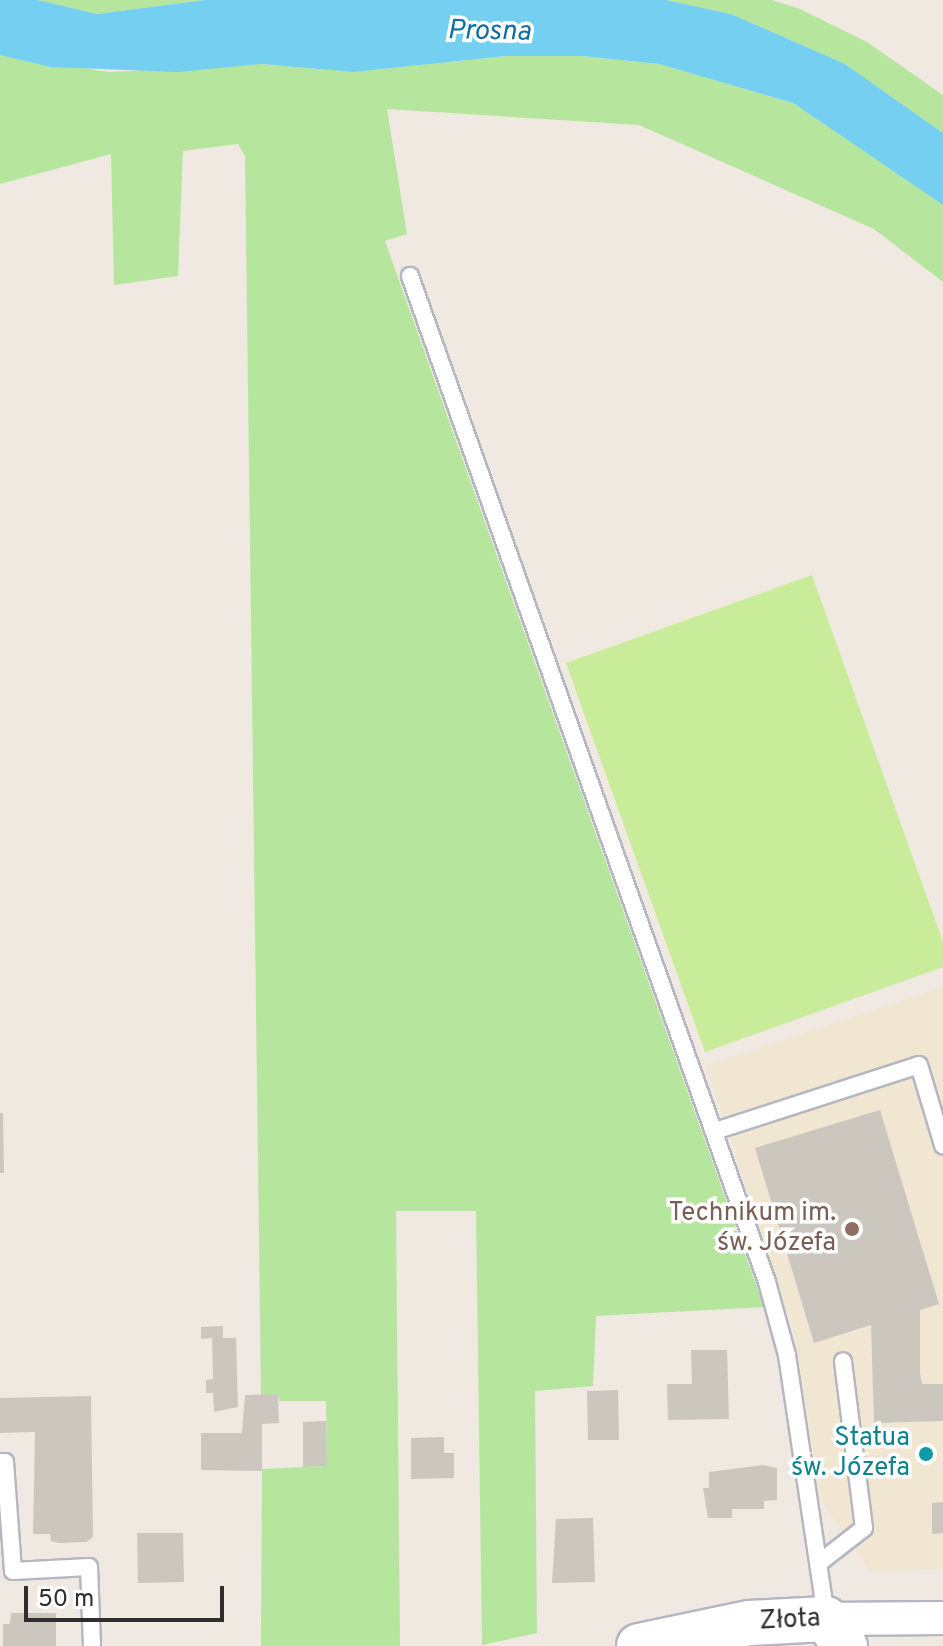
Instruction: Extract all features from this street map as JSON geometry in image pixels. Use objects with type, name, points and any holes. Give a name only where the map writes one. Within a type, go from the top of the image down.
[{"type":"street","name":"Złota","points":[[639,1646],[749,1623],[836,1632],[943,1618]]},
{"type":"lane","points":[[410,276],[715,1131],[780,1323],[819,1563],[836,1632]]},
{"type":"lane","points":[[715,1131],[919,1065],[943,1145]]},
{"type":"lane","points":[[819,1563],[864,1528],[843,1361]]},
{"type":"lane","points":[[0,1462],[5,1462],[13,1571],[89,1567],[92,1646]]},
{"type":"shaded area","name":"Technikum im. św. Józefa","points":[[943,987],[943,1569],[870,1571],[822,1502],[794,1331],[706,1065]]},
{"type":"green space","points":[[38,0],[205,0],[97,14]]},
{"type":"green space","points":[[666,0],[772,0],[800,9],[867,42],[943,95],[943,133],[845,64],[731,14]]},
{"type":"green space","points":[[0,55],[109,72],[261,64],[354,72],[506,56],[582,56],[659,64],[793,103],[943,205],[943,282],[874,229],[639,125],[387,109],[407,234],[385,241],[764,1307],[596,1316],[593,1386],[535,1391],[537,1633],[482,1645],[476,1211],[396,1211],[400,1646],[261,1646],[262,1469],[327,1466],[326,1401],[279,1401],[278,1394],[261,1395],[245,156],[238,144],[183,151],[178,276],[114,285],[111,154],[0,184]]},
{"type":"green space","points":[[812,575],[943,942],[943,967],[705,1052],[566,663]]},
{"type":"water","name":"Prosna","points":[[0,0],[38,0],[97,14],[205,0],[666,0],[731,14],[845,64],[943,133],[943,205],[793,103],[659,64],[582,56],[506,56],[354,72],[261,64],[178,72],[51,67],[0,55]]},
{"type":"building","points":[[880,1110],[939,1304],[920,1310],[920,1374],[922,1384],[943,1384],[943,1421],[874,1423],[871,1325],[814,1343],[755,1148]]},
{"type":"building","points":[[0,1113],[3,1113],[4,1173],[0,1173]]},
{"type":"building","points":[[223,1326],[223,1338],[236,1338],[238,1407],[214,1412],[213,1393],[206,1393],[206,1380],[213,1379],[212,1338],[201,1339],[201,1327]]},
{"type":"building","points":[[691,1350],[727,1350],[729,1419],[668,1420],[667,1384],[692,1384]]},
{"type":"building","points":[[618,1390],[619,1440],[588,1440],[587,1391]]},
{"type":"building","points":[[278,1394],[279,1423],[262,1424],[262,1471],[201,1470],[201,1433],[242,1433],[245,1395]]},
{"type":"building","points":[[91,1396],[93,1537],[86,1542],[59,1543],[51,1541],[50,1534],[33,1534],[35,1432],[0,1433],[0,1398]]},
{"type":"building","points":[[326,1421],[327,1466],[303,1467],[303,1422]]},
{"type":"building","points":[[444,1437],[444,1453],[454,1453],[454,1478],[411,1479],[411,1438]]},
{"type":"building","points":[[763,1465],[777,1468],[777,1500],[764,1501],[764,1509],[732,1509],[732,1518],[708,1518],[703,1488],[709,1488],[709,1472]]},
{"type":"building","points":[[943,1502],[943,1533],[932,1534],[932,1503]]},
{"type":"building","points":[[593,1518],[595,1582],[552,1583],[556,1519]]},
{"type":"building","points":[[137,1533],[183,1533],[184,1582],[138,1583]]},
{"type":"building","points":[[11,1613],[56,1613],[56,1646],[3,1646],[3,1624],[10,1624]]},
{"type":"place","name":"Technikum im. św. Józefa","points":[[852,1229]]},
{"type":"place","name":"Statua św. Józefa","points":[[926,1454]]}]
